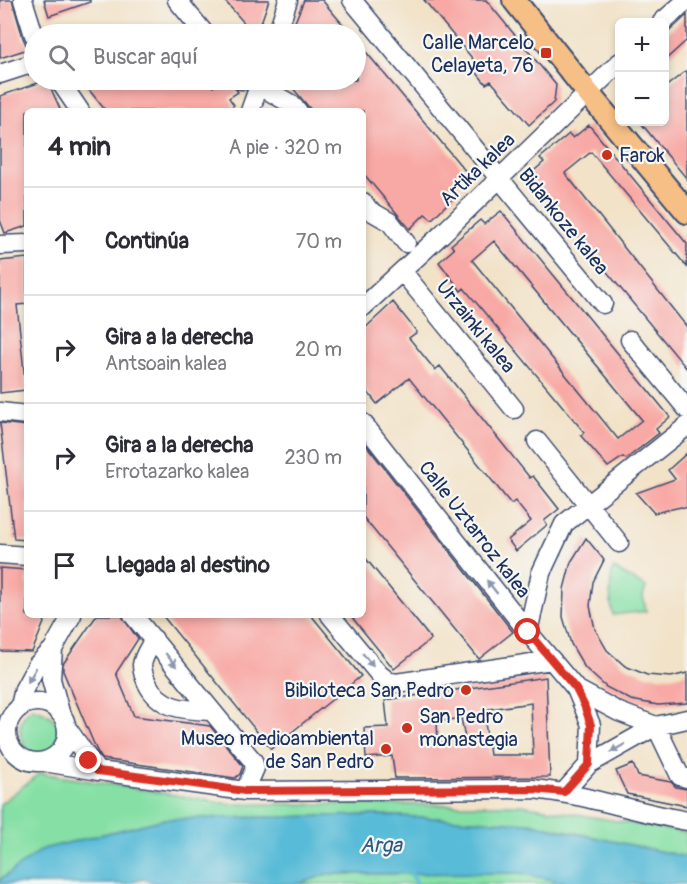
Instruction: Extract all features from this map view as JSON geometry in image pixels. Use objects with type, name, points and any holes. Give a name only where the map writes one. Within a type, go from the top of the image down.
[{"type":"main road","points":[[514,0],[687,212]]},
{"type":"street","points":[[23,0],[31,24]]},
{"type":"street","points":[[177,0],[197,24]]},
{"type":"street","points":[[280,24],[288,0]]},
{"type":"street","name":"Bidankoze kalea","points":[[352,0],[603,304]]},
{"type":"street","points":[[667,18],[687,0]]},
{"type":"street","points":[[0,74],[24,66]]},
{"type":"street","name":"Artika kalea","points":[[366,304],[500,179],[615,67]]},
{"type":"street","points":[[66,90],[78,108]]},
{"type":"street","points":[[250,108],[252,90]]},
{"type":"street","points":[[267,90],[295,108]]},
{"type":"street","points":[[366,206],[390,222],[406,243]]},
{"type":"street","points":[[0,245],[24,244]]},
{"type":"street","name":"Urzainki kalea","points":[[402,271],[514,409]]},
{"type":"street","points":[[630,339],[687,409]]},
{"type":"street","points":[[0,412],[24,415]]},
{"type":"street","points":[[528,632],[541,573],[564,524],[687,426]]},
{"type":"street","name":"Calle Uztarroz kalea","points":[[366,427],[528,632],[576,689],[591,725],[589,764]]},
{"type":"street","points":[[537,441],[619,543]]},
{"type":"street","points":[[0,547],[0,554],[24,556]]},
{"type":"street","points":[[70,618],[53,649],[37,665],[11,711],[7,723],[8,744],[14,753],[23,759],[245,791],[533,789],[564,792],[687,821]]},
{"type":"street","points":[[136,618],[253,761],[255,768],[245,791]]},
{"type":"street","points":[[332,618],[379,674],[388,681],[396,683],[552,660]]},
{"type":"street","points":[[154,639],[142,663],[145,680],[152,693],[162,702],[172,706],[187,710],[212,711]]},
{"type":"street","points":[[44,762],[54,757],[62,749],[67,739],[64,720],[51,679],[53,649]]},
{"type":"street","name":"Calle Uztarroz kalea","points":[[576,689],[619,712],[656,726]]},
{"type":"street","points":[[11,711],[30,702],[41,701],[51,705],[64,720],[97,771]]},
{"type":"street","points":[[564,792],[589,764],[656,726],[687,719]]},
{"type":"street","points":[[656,726],[680,776],[687,778]]},
{"type":"street","points":[[0,761],[23,759]]},
{"type":"green space","points":[[613,568],[646,587],[643,596],[646,611],[613,615],[610,592]]},
{"type":"green space","points":[[32,708],[49,715],[58,728],[57,740],[50,751],[42,755],[34,754],[26,748],[22,739],[20,728],[23,717]]},
{"type":"green space","points":[[40,773],[229,804],[522,805],[687,833],[687,857],[530,823],[378,815],[165,819],[43,849],[0,880],[0,804]]},
{"type":"green space","points":[[521,873],[571,884],[298,884],[328,874]]},
{"type":"water","name":"Arga","points":[[378,815],[527,823],[687,857],[687,884],[571,884],[520,873],[328,874],[298,884],[158,884],[143,879],[128,884],[0,884],[0,880],[43,849],[165,819]]},
{"type":"building","points":[[0,0],[12,0],[24,40],[24,50],[0,58]]},
{"type":"building","points":[[44,0],[90,0],[90,2],[49,16]]},
{"type":"building","points":[[224,0],[269,0],[261,24],[245,24]]},
{"type":"building","points":[[304,0],[322,0],[342,24],[294,24]]},
{"type":"building","points":[[424,0],[486,0],[556,85],[554,102],[529,125],[491,81],[486,84],[472,67],[477,64]]},
{"type":"building","points":[[687,15],[687,40],[669,56],[669,31]]},
{"type":"building","points":[[366,52],[467,173],[453,189],[457,194],[432,219],[425,214],[410,229],[366,177],[366,108],[309,108],[294,90],[366,90]]},
{"type":"building","points":[[687,70],[687,179],[643,126],[669,126],[669,84]]},
{"type":"building","points":[[24,88],[24,90],[52,90],[60,108],[24,108],[24,227],[5,233],[0,220],[0,96]]},
{"type":"building","points":[[89,90],[236,90],[238,92],[229,98],[234,105],[230,108],[104,108]]},
{"type":"building","points":[[589,125],[687,244],[687,267],[591,152],[565,173],[687,327],[687,369],[528,176],[544,162],[540,158],[569,134],[573,138]]},
{"type":"building","points":[[501,211],[670,417],[656,429],[659,433],[626,459],[623,457],[608,467],[581,436],[584,432],[464,288],[461,291],[439,262],[454,249],[451,245],[480,220],[484,224]],"holes":[[[494,241],[642,420],[618,439],[472,260]]]},
{"type":"building","points":[[24,258],[24,304],[17,305],[24,390],[0,393],[0,261]]},
{"type":"building","points":[[393,302],[417,332],[409,338],[435,370],[440,366],[530,478],[533,476],[559,509],[544,521],[547,525],[516,551],[508,540],[531,521],[515,501],[511,504],[409,378],[377,404],[366,390],[366,327]]},
{"type":"building","points":[[0,423],[24,426],[24,540],[14,539]]},
{"type":"building","points":[[366,445],[513,632],[479,659],[366,521]]},
{"type":"building","points":[[687,453],[687,508],[681,507],[654,513],[636,493],[675,479],[668,470]]},
{"type":"building","points":[[586,538],[604,560],[593,582],[590,606],[595,629],[607,650],[625,666],[647,675],[671,677],[687,673],[687,703],[658,705],[631,700],[606,687],[585,668],[571,644],[563,617],[564,589],[571,562]]},
{"type":"building","points":[[366,559],[431,639],[394,669],[352,618],[366,618]]},
{"type":"building","points":[[0,568],[24,570],[24,618],[46,618],[32,652],[0,651]]},
{"type":"building","points":[[95,618],[123,618],[138,639],[116,673],[134,716],[210,726],[243,766],[240,774],[235,778],[102,759],[63,671],[63,664]]},
{"type":"building","points":[[164,618],[313,618],[361,676],[271,749]]},
{"type":"building","name":"San Pedro monastegia","points":[[546,677],[550,777],[395,778],[392,756],[366,758],[364,728],[388,727],[385,700]],"holes":[[[531,703],[533,755],[490,755],[483,710]],[[461,718],[465,738],[438,743],[437,722]]]},
{"type":"building","points":[[633,764],[638,776],[671,782],[676,787],[687,789],[687,806],[627,794],[616,771]]},
{"type":"waterway","points":[[410,871],[417,884]]},
{"type":"place","name":"Calle Marcelo Celayeta, 76","points":[[546,53]]},
{"type":"place","name":"Farok","points":[[607,155]]},
{"type":"place","name":"Bibiloteca San Pedro","points":[[466,690]]},
{"type":"place","name":"San Pedro monastegia","points":[[407,728]]},
{"type":"place","name":"Museo medioambiental de San Pedro","points":[[386,749]]},
{"type":"route","points":[[89,761],[97,771],[229,790],[533,789],[564,792],[589,764],[591,725],[576,689],[528,632]]}]
